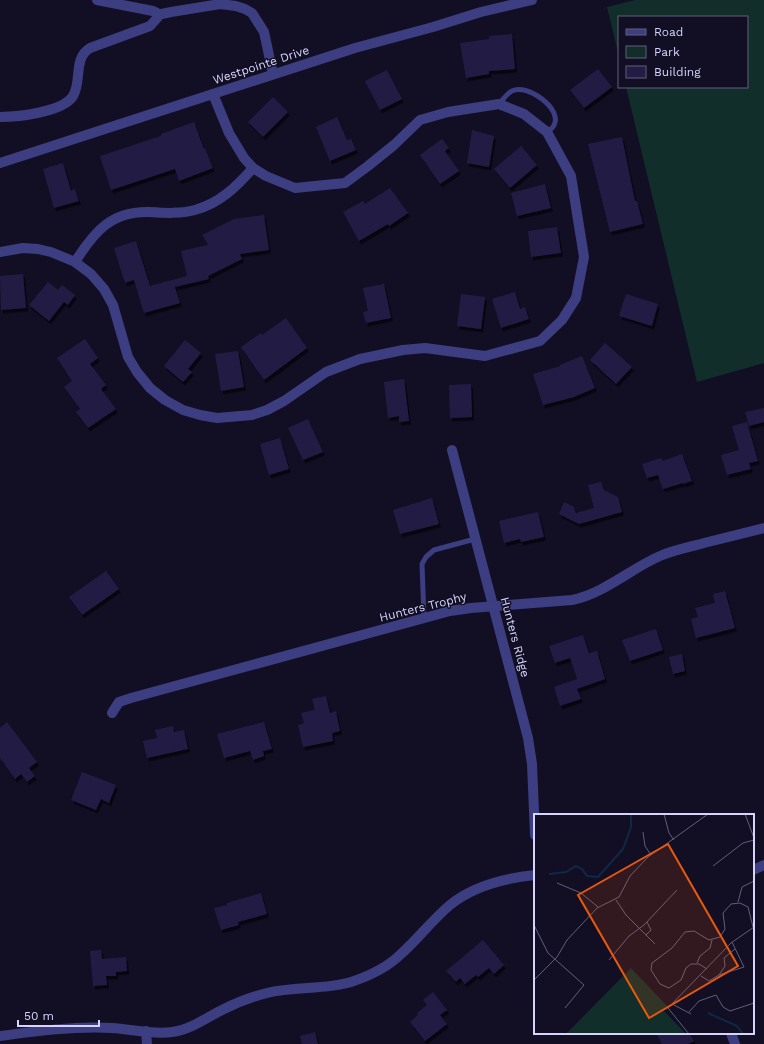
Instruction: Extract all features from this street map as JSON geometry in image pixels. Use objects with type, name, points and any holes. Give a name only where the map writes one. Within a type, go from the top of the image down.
[{"type":"street","points":[[97,0],[153,11],[157,13],[157,15]]},
{"type":"street","name":"Westpointe Drive","points":[[0,162],[355,48],[433,27],[481,12],[532,0]]},
{"type":"street","points":[[157,15],[220,4],[246,9],[252,13],[264,32],[273,74]]},
{"type":"street","points":[[0,117],[29,115],[66,103],[73,97],[76,90],[80,63],[84,51],[150,26],[156,20],[157,15]]},
{"type":"street","points":[[0,252],[23,248],[51,252],[75,262],[91,274],[104,289],[113,305],[128,357],[137,372],[150,388],[165,400],[182,410],[217,418],[252,415],[267,410],[284,401],[326,372],[360,359],[403,350],[426,348],[485,356],[540,341],[562,320],[576,298],[584,257],[570,176],[547,132],[524,114],[498,104],[448,112],[420,120],[394,145],[345,183],[295,188],[266,176],[254,168],[235,145],[225,126],[213,94]]},
{"type":"street","points":[[75,262],[92,237],[111,221],[135,213],[179,213],[207,206],[229,193],[254,168]]},
{"type":"street","name":"Hunters Ridge","points":[[452,450],[528,738],[532,764],[534,814]]},
{"type":"street","name":"Hunters Trophy","points":[[112,713],[119,702],[131,698],[450,611],[572,600],[585,597],[604,588],[637,568],[676,550],[764,528]]},
{"type":"street","points":[[754,870],[764,865]]},
{"type":"street","points":[[0,1036],[52,1029],[83,1028],[112,1028],[160,1033],[174,1032],[189,1027],[239,1002],[268,993],[351,982],[364,977],[401,955],[440,914],[468,893],[506,880],[534,875]]},
{"type":"street","points":[[146,1031],[147,1044]]},
{"type":"street","points":[[731,1034],[735,1044]]},
{"type":"lane","points":[[498,104],[513,90],[523,90],[535,94],[549,106],[554,114],[556,121],[554,126],[547,132]]},
{"type":"lane","points":[[424,618],[422,564],[426,557],[434,550],[476,539]]},
{"type":"green space","points":[[635,0],[764,0],[764,363],[697,382],[626,88],[748,88],[748,16],[618,16],[618,52],[607,7]]},
{"type":"building","points":[[512,34],[515,69],[489,71],[489,74],[466,78],[460,43],[489,39],[489,36]]},
{"type":"building","points":[[598,69],[612,87],[584,108],[570,90]]},
{"type":"building","points":[[387,70],[402,99],[380,110],[365,81]]},
{"type":"building","points":[[273,97],[288,112],[263,137],[248,122]]},
{"type":"building","points":[[337,117],[347,140],[351,139],[356,150],[330,161],[316,127]]},
{"type":"building","points":[[194,122],[213,168],[179,181],[175,169],[111,190],[100,156],[161,136],[161,134]]},
{"type":"building","points":[[472,130],[494,136],[489,167],[467,163]]},
{"type":"building","points":[[622,137],[635,201],[637,201],[643,224],[610,232],[588,144]]},
{"type":"building","points":[[442,139],[449,148],[445,151],[459,171],[440,184],[420,155]]},
{"type":"building","points":[[521,146],[537,165],[510,188],[494,169]]},
{"type":"building","points":[[63,163],[71,191],[75,189],[79,201],[54,208],[43,169]]},
{"type":"building","points":[[545,184],[551,208],[517,216],[511,193]]},
{"type":"building","points":[[390,188],[408,213],[389,226],[388,224],[359,241],[343,212],[363,201],[365,204]]},
{"type":"building","points":[[264,215],[269,250],[240,254],[242,259],[208,276],[209,279],[175,287],[180,303],[144,313],[134,280],[125,283],[114,248],[136,241],[150,286],[187,276],[181,251],[208,245],[202,235],[234,219]]},
{"type":"building","points":[[557,227],[561,253],[531,257],[528,231]]},
{"type":"building","points":[[23,274],[26,308],[1,310],[0,276]]},
{"type":"building","points":[[48,282],[58,290],[62,285],[75,295],[68,305],[64,302],[49,321],[29,305]]},
{"type":"building","points":[[384,284],[391,318],[366,323],[363,312],[368,311],[363,288]]},
{"type":"building","points":[[515,292],[520,309],[525,307],[529,319],[501,328],[492,299]]},
{"type":"building","points":[[461,294],[485,297],[481,329],[457,326]]},
{"type":"building","points":[[626,294],[658,304],[652,326],[619,316]]},
{"type":"building","points":[[286,318],[307,348],[264,380],[241,347],[261,333],[262,335]]},
{"type":"building","points":[[85,339],[98,358],[90,364],[106,385],[101,389],[116,409],[88,428],[76,412],[80,409],[64,387],[72,381],[57,358]]},
{"type":"building","points":[[185,340],[201,353],[188,369],[192,372],[183,382],[164,366]]},
{"type":"building","points":[[605,343],[632,367],[616,384],[590,360]]},
{"type":"building","points":[[238,351],[244,387],[221,391],[215,354]]},
{"type":"building","points":[[582,356],[595,388],[574,397],[543,405],[533,374],[561,366],[560,365]]},
{"type":"building","points":[[404,379],[409,421],[399,422],[399,416],[388,418],[384,382]]},
{"type":"building","points":[[471,384],[472,417],[450,418],[449,385]]},
{"type":"building","points":[[764,408],[764,422],[749,426],[745,412]]},
{"type":"building","points":[[308,419],[323,452],[303,460],[288,428]]},
{"type":"building","points":[[747,422],[758,461],[749,463],[751,469],[727,475],[721,455],[739,450],[732,426]]},
{"type":"building","points":[[280,438],[289,469],[269,475],[260,444]]},
{"type":"building","points":[[682,454],[692,481],[663,489],[658,475],[647,478],[642,464],[661,458],[663,461]]},
{"type":"building","points":[[601,482],[604,490],[618,497],[622,512],[579,524],[559,514],[564,502],[574,507],[576,513],[594,508],[588,485]]},
{"type":"building","points":[[432,498],[439,524],[400,534],[393,510]]},
{"type":"building","points":[[538,512],[544,537],[521,542],[520,539],[504,543],[499,521]]},
{"type":"building","points":[[106,571],[119,589],[82,615],[69,597]]},
{"type":"building","points":[[725,591],[735,628],[696,638],[691,619],[698,617],[695,608],[715,603],[713,594]]},
{"type":"building","points":[[656,629],[663,650],[630,661],[622,640]]},
{"type":"building","points":[[583,635],[589,653],[597,651],[605,679],[577,689],[581,699],[560,706],[554,687],[577,679],[570,658],[555,663],[549,646]]},
{"type":"building","points":[[682,654],[685,671],[673,674],[669,657]]},
{"type":"building","points":[[326,696],[330,713],[336,711],[340,731],[332,733],[333,741],[303,747],[298,725],[304,723],[301,713],[315,710],[312,699]]},
{"type":"building","points":[[7,722],[37,762],[29,768],[35,776],[27,782],[21,774],[15,779],[0,758],[0,728]]},
{"type":"building","points":[[264,722],[272,749],[263,751],[264,756],[253,760],[250,751],[224,758],[217,734]]},
{"type":"building","points":[[173,726],[174,732],[184,730],[188,749],[147,758],[143,741],[157,738],[155,730]]},
{"type":"building","points":[[82,772],[116,785],[109,803],[101,799],[96,810],[71,800]]},
{"type":"building","points":[[261,893],[267,914],[238,922],[239,925],[221,930],[214,908]]},
{"type":"building","points":[[483,940],[504,965],[494,974],[489,968],[478,977],[476,975],[465,984],[460,978],[456,982],[446,971]]},
{"type":"building","points":[[101,950],[102,959],[126,957],[127,971],[116,972],[116,976],[106,976],[107,985],[93,986],[90,951]]},
{"type":"building","points":[[433,992],[447,1010],[440,1015],[447,1024],[425,1041],[410,1022],[418,1015],[417,1013],[427,1005],[423,1000]]},
{"type":"building","points":[[315,1032],[318,1044],[302,1044],[300,1036]]},
{"type":"building","points":[[657,1034],[690,1034],[694,1041],[688,1044],[662,1044]]}]
